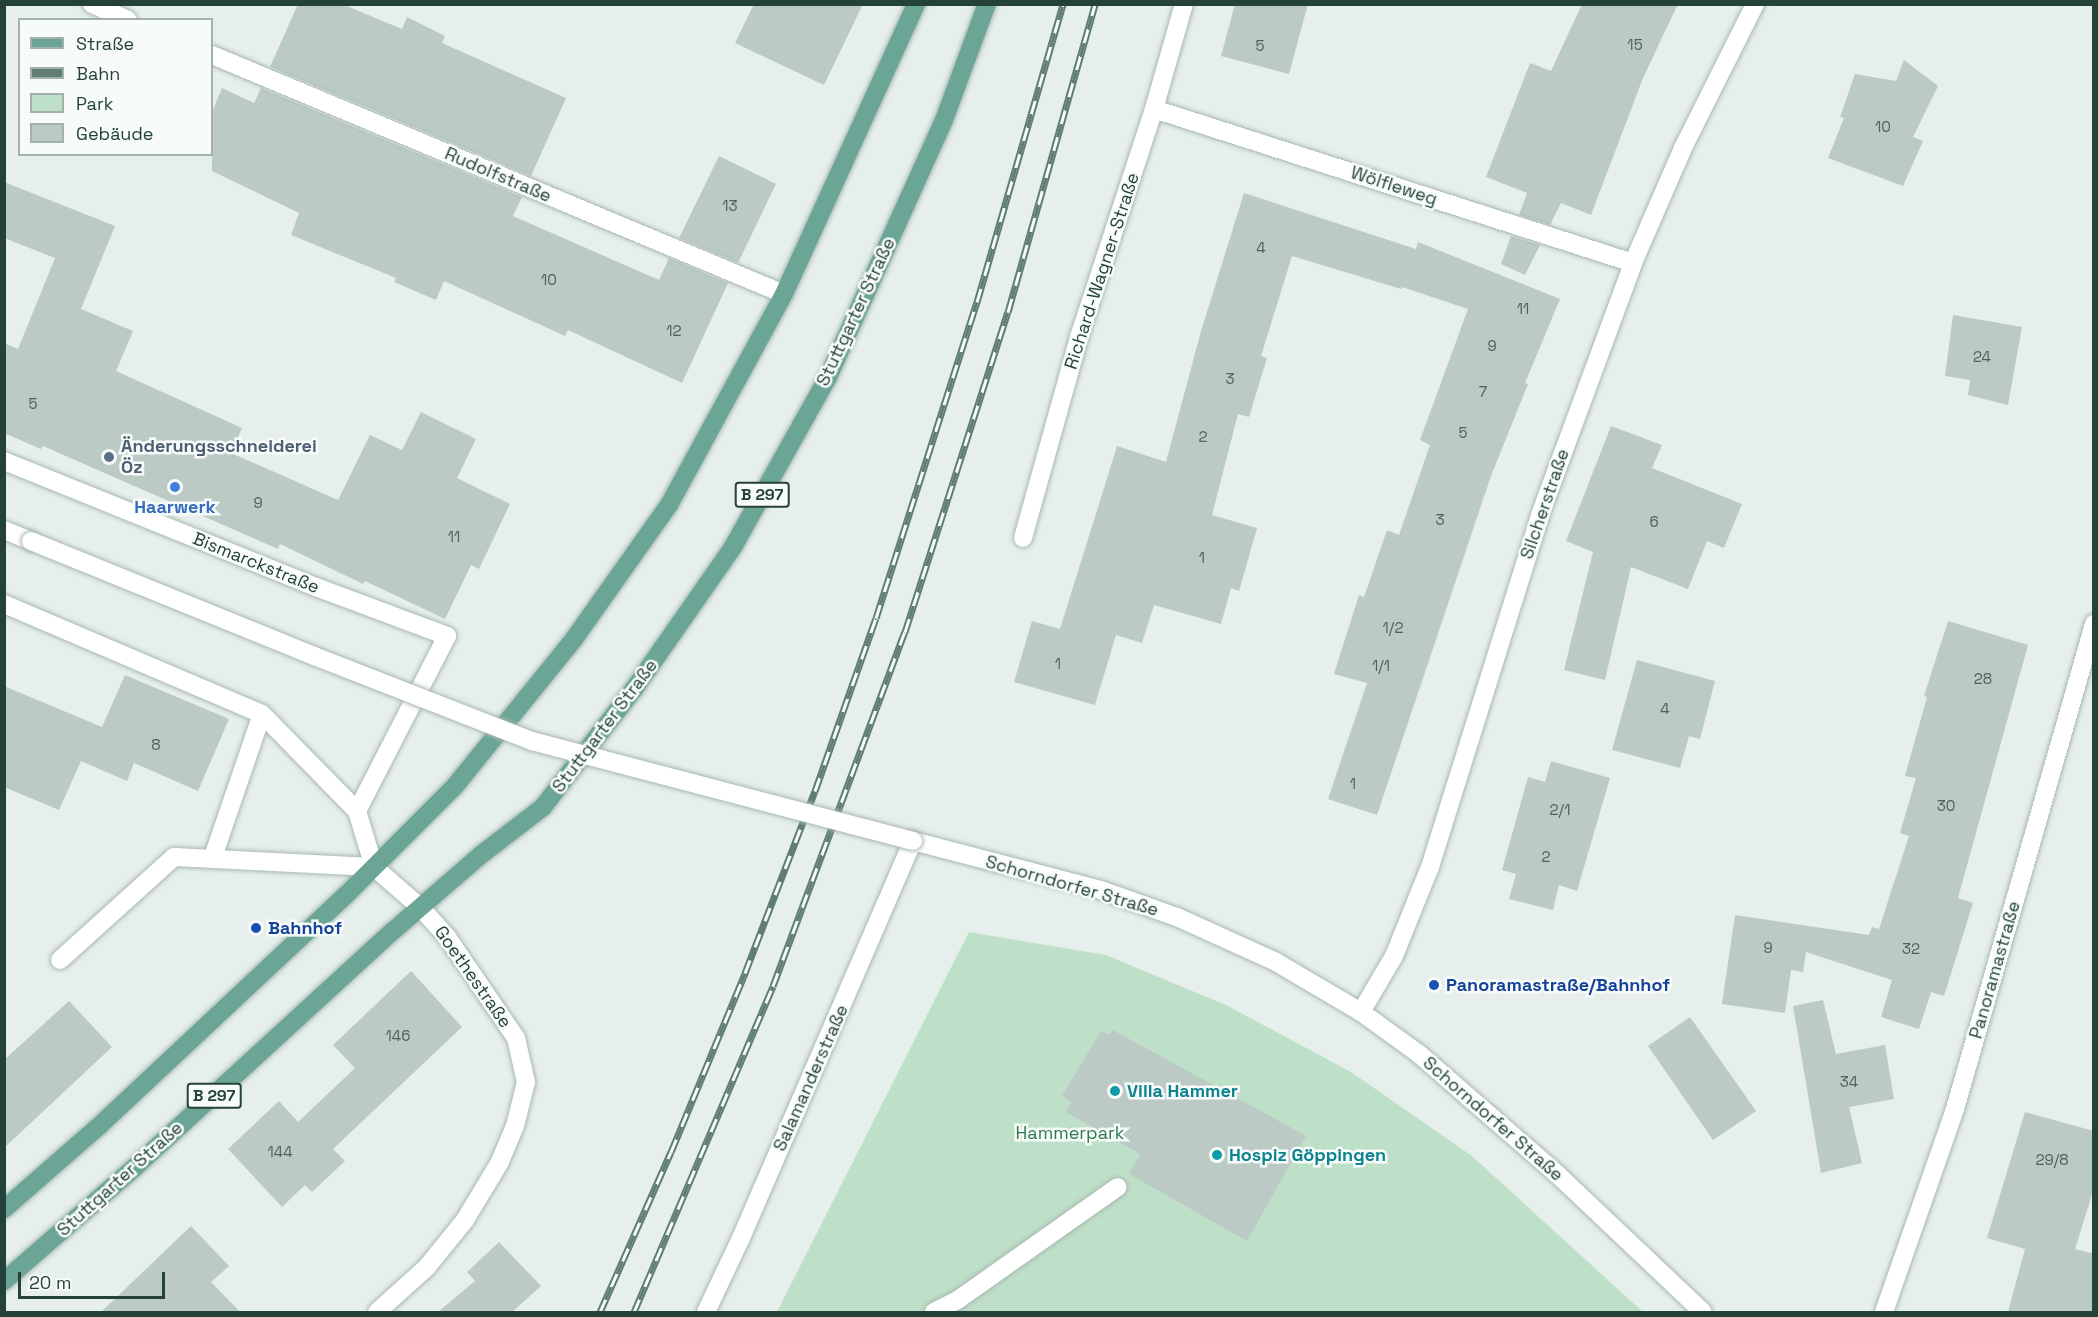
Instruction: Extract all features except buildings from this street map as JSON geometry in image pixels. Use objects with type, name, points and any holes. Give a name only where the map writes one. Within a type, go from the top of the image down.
[{"type":"main road","points":[[4,1209],[107,1119],[374,867],[454,786],[574,639],[669,505],[784,294],[916,4]]},
{"type":"main road","name":"Stuttgarter Straße","points":[[4,1281],[134,1168],[482,854],[543,807],[634,689],[733,547],[828,377],[944,120],[987,4]]},
{"type":"street","points":[[92,4],[124,18]]},
{"type":"street","name":"Richard-Wagner-Straße","points":[[1023,538],[1079,337],[1154,109],[1184,4]]},
{"type":"street","name":"Silcherstraße","points":[[1361,1012],[1394,956],[1418,897],[1440,836],[1540,516],[1633,263],[1683,148],[1755,4]]},
{"type":"street","name":"Rudolfstraße","points":[[213,55],[784,294]]},
{"type":"street","name":"Wölfleweg","points":[[1154,109],[1633,263]]},
{"type":"street","name":"Bismarckstraße","points":[[4,460],[316,587],[447,636],[357,811]]},
{"type":"street","name":"Schorndorfer Straße","points":[[4,530],[520,736],[1101,890],[1177,917],[1276,962],[1361,1012],[1419,1054],[1550,1168],[1703,1312]]},
{"type":"street","points":[[4,604],[261,714],[357,811],[374,867],[213,857],[174,857],[60,960]]},
{"type":"street","name":"Panoramastraße","points":[[1884,1312],[1955,1109],[2094,624]]},
{"type":"street","points":[[213,857],[261,714]]},
{"type":"street","name":"Salamanderstraße","points":[[706,1312],[741,1238],[913,841]]},
{"type":"street","name":"Goethestraße","points":[[374,867],[440,927],[516,1038],[526,1082],[515,1126],[500,1162],[465,1220],[427,1267],[377,1312]]},
{"type":"street","points":[[934,1312],[959,1299],[1118,1187]]},
{"type":"green space","name":"Hammerpark","points":[[969,932],[1106,955],[1226,1005],[1351,1072],[1472,1156],[1643,1312],[777,1312]]},
{"type":"railway","points":[[600,1312],[671,1152],[745,973],[815,791],[876,618],[977,302],[1063,4]]},
{"type":"railway","points":[[634,1312],[773,986],[905,632],[1008,312],[1095,4]]},
{"type":"place","name":"Änderungsschneiderei Öz","points":[[109,457]]},
{"type":"place","name":"Haarwerk","points":[[175,487]]},
{"type":"place","name":"Bahnhof","points":[[256,928]]},
{"type":"place","name":"Panoramastraße/Bahnhof","points":[[1434,985]]},
{"type":"place","name":"Villa Hammer","points":[[1115,1091]]},
{"type":"place","name":"Hospiz Göppingen","points":[[1217,1155]]}]
